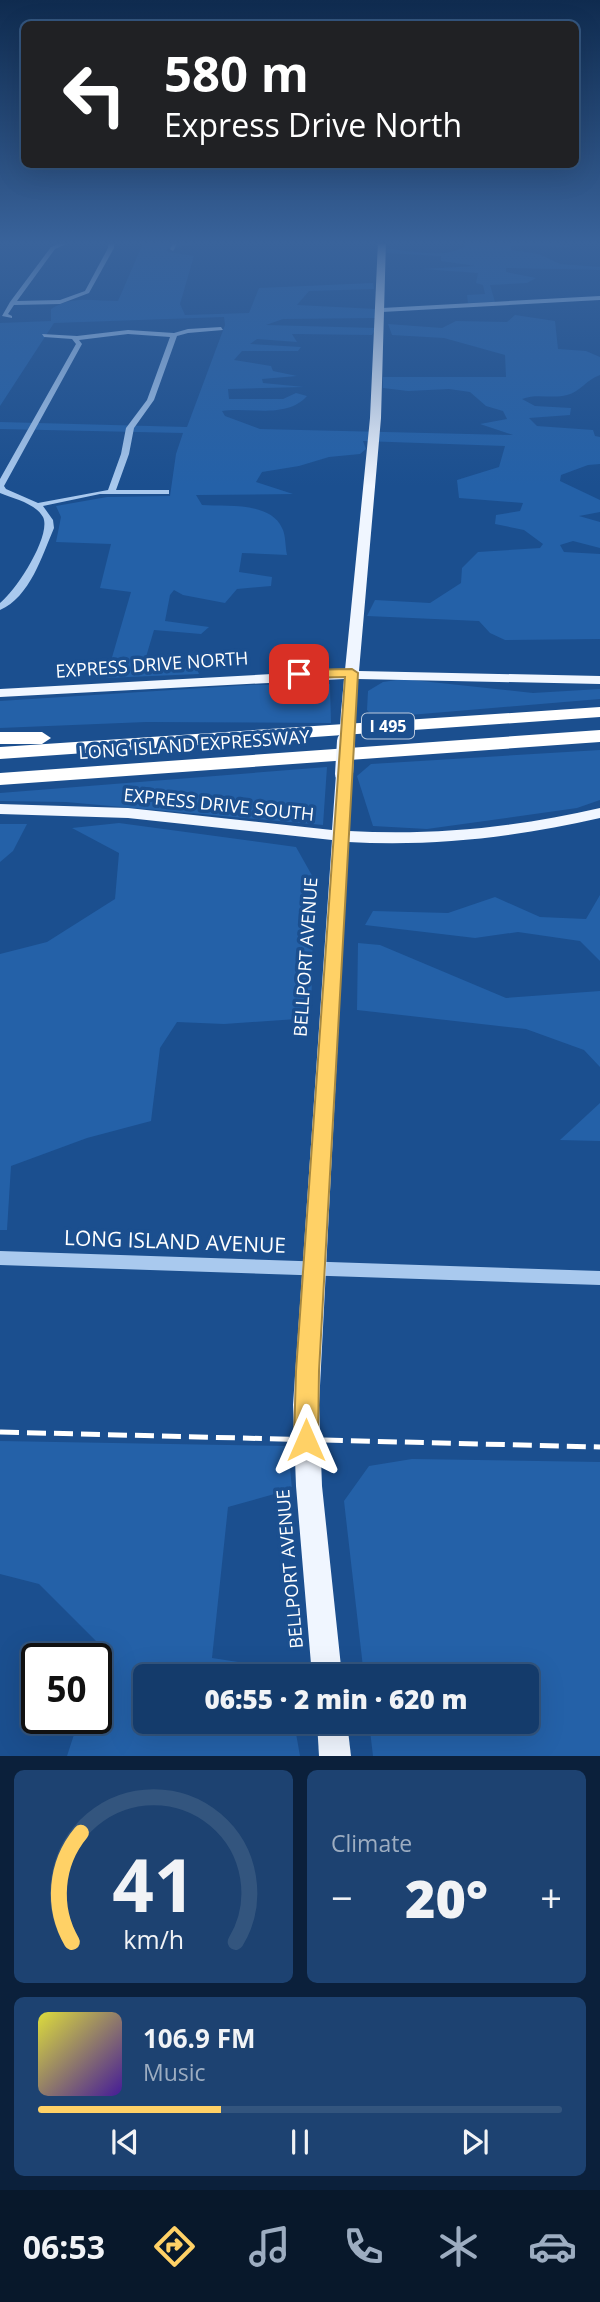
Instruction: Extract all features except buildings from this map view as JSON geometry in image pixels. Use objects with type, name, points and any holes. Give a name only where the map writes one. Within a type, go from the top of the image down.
[{"type":"highway","name":"LONG ISLAND EXPRESSWAY","points":[[0,753],[600,712]]},
{"type":"highway","points":[[0,737],[186,734],[230,737]]},
{"type":"highway","name":"LONG ISLAND EXPRESSWAY","points":[[0,779],[600,736]]},
{"type":"main road","name":"BELLPORT AVENUE","points":[[326,1664],[306,1440],[348,712],[365,557],[381,323]]},
{"type":"main road","name":"EXPRESS DRIVE NORTH","points":[[0,693],[352,673],[600,680]]},
{"type":"main road","name":"EXPRESS DRIVE SOUTH","points":[[0,809],[101,811],[341,836],[397,838],[478,834],[600,813]]},
{"type":"main road","points":[[333,1734],[335,1756]]},
{"type":"street","points":[[44,335],[78,338],[128,332],[174,335],[188,331],[221,329]]},
{"type":"street","points":[[111,491],[125,454],[130,428],[150,400],[174,335]]},
{"type":"street","points":[[0,607],[13,599],[22,588],[50,528],[50,519],[38,505],[3,491],[0,486],[76,349],[78,338]]},
{"type":"street","points":[[38,505],[111,491],[166,492]]},
{"type":"street","name":"LONG ISLAND AVENUE","points":[[0,1258],[600,1278]]},
{"type":"shaded area","points":[[0,323],[56,323],[0,406]]},
{"type":"shaded area","points":[[272,323],[266,325],[376,328],[372,335],[292,334],[297,342],[257,339],[250,344],[301,347],[298,351],[242,351],[234,360],[271,366],[273,371],[297,376],[262,379],[263,383],[304,387],[228,389],[229,399],[283,399],[296,393],[307,396],[299,403],[278,410],[222,411],[225,416],[260,429],[513,435],[480,424],[507,419],[503,411],[486,406],[470,392],[383,388],[383,377],[506,377],[505,355],[444,338],[392,335],[388,324],[442,328],[452,323],[555,323],[558,349],[586,351],[600,357],[600,375],[572,393],[522,399],[535,406],[571,408],[570,415],[529,418],[537,426],[593,430],[595,436],[600,437],[600,464],[588,465],[561,475],[560,481],[600,500],[600,512],[579,516],[600,522],[600,548],[573,541],[560,545],[564,552],[600,554],[600,639],[505,640],[490,633],[479,621],[367,616],[375,600],[430,603],[461,583],[462,568],[478,552],[540,548],[543,544],[524,530],[495,524],[496,515],[520,511],[523,503],[459,498],[457,480],[499,467],[505,446],[363,441],[366,449],[360,454],[329,457],[299,466],[262,472],[256,482],[293,494],[196,495],[202,505],[246,507],[268,513],[282,528],[287,555],[242,553],[239,572],[272,577],[271,586],[237,589],[225,603],[183,595],[174,590],[170,595],[165,621],[209,627],[201,634],[154,630],[143,667],[197,669],[199,674],[106,678],[131,592],[100,588],[111,544],[56,542],[61,517],[56,506],[107,497],[170,496],[176,454],[183,433],[0,429],[0,422],[187,427],[225,325]]},
{"type":"shaded area","points":[[403,679],[533,693],[600,689],[600,699],[374,718],[367,710],[368,691],[383,682]]},
{"type":"shaded area","points":[[330,684],[331,723],[146,722],[0,728],[0,701],[250,685]]},
{"type":"shaded area","points":[[600,750],[600,800],[577,808],[427,829],[373,826],[357,776],[371,764]]},
{"type":"shaded area","points":[[327,767],[323,825],[66,802],[0,801],[0,793]]},
{"type":"shaded area","points":[[119,823],[296,847],[314,879],[311,1018],[224,1024],[177,1022],[160,1048],[151,1121],[87,1138],[11,1166],[7,1230],[0,1230],[0,954],[47,942],[115,899],[119,853],[72,828]]},
{"type":"shaded area","points":[[0,824],[27,824],[13,851],[0,862]]},
{"type":"shaded area","points":[[600,895],[600,961],[580,941],[518,932],[475,938],[365,925],[373,911],[448,913],[495,897],[540,917],[586,919]]},
{"type":"shaded area","points":[[358,943],[380,945],[506,998],[600,991],[600,1067],[584,1050],[526,1029],[357,1010]]},
{"type":"shaded area","points":[[600,1103],[600,1141],[560,1140]]},
{"type":"shaded area","points":[[0,1441],[288,1446],[292,1489],[228,1507],[212,1658],[251,1664],[133,1664],[133,1734],[296,1734],[300,1756],[67,1756],[74,1734],[112,1734],[112,1643],[98,1643],[39,1584],[0,1574]]},
{"type":"shaded area","points":[[412,1459],[600,1462],[600,1756],[373,1756],[370,1734],[539,1734],[539,1664],[363,1664],[344,1501],[369,1466]]},
{"type":"railway","points":[[0,1432],[600,1447]]},
{"type":"route","points":[[299,674],[352,673],[307,1371],[306,1440]]}]
